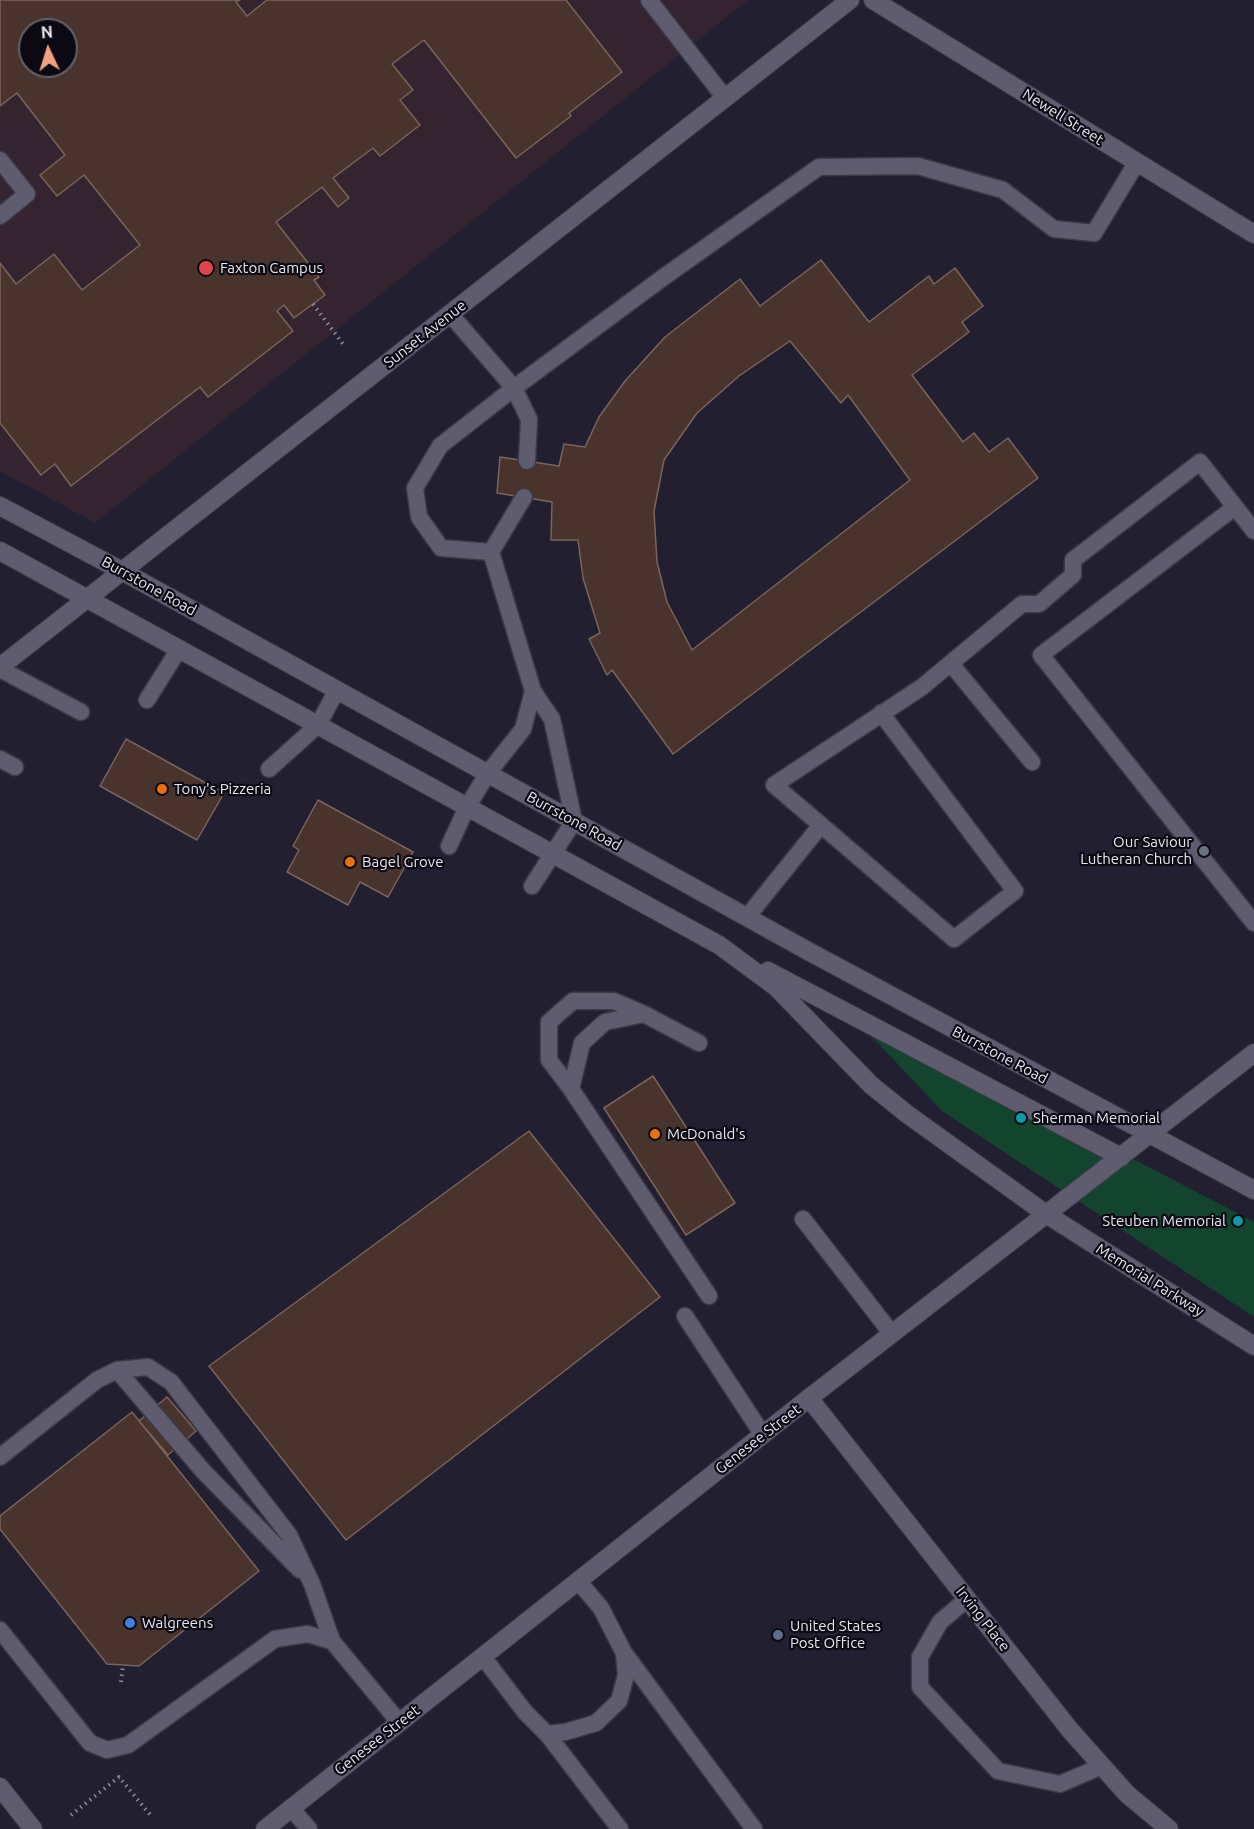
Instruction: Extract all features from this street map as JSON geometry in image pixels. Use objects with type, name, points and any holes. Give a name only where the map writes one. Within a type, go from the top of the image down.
[{"type":"street","name":"Sunset Avenue","points":[[0,668],[86,598],[850,0]]},
{"type":"street","name":"Newell Street","points":[[873,0],[1254,234]]},
{"type":"street","name":"Burrstone Road","points":[[0,506],[747,916],[1254,1190]]},
{"type":"street","points":[[0,551],[719,945],[1121,1157]]},
{"type":"street","points":[[719,945],[776,987],[871,1085],[907,1114],[1046,1215]]},
{"type":"street","name":"Genesee Street","points":[[265,1829],[809,1398],[1254,1053]]},
{"type":"street","name":"Memorial Parkway","points":[[1046,1215],[1254,1346]]},
{"type":"street","name":"Irving Place","points":[[809,1398],[1070,1730],[1127,1794],[1169,1829]]},
{"type":"street","points":[[0,1787],[33,1829]]},
{"type":"lane","points":[[649,0],[725,98]]},
{"type":"lane","points":[[0,160],[27,194],[0,216]]},
{"type":"lane","points":[[491,552],[441,548],[419,517],[415,488],[440,446],[661,279],[819,167],[918,165],[1003,190],[1054,229],[1094,233],[1137,162]]},
{"type":"lane","points":[[450,314],[514,388],[529,419],[527,461]]},
{"type":"lane","points":[[881,713],[1015,891],[954,939],[774,785],[881,713],[922,687],[1022,604],[1039,604],[1074,575],[1073,560],[1200,462],[1254,531]]},
{"type":"lane","points":[[524,497],[491,552],[533,691],[552,719],[574,821],[532,886]]},
{"type":"lane","points":[[1235,507],[1041,655],[1254,923]]},
{"type":"lane","points":[[147,700],[179,649]]},
{"type":"lane","points":[[951,664],[1032,762]]},
{"type":"lane","points":[[0,668],[81,712]]},
{"type":"lane","points":[[269,769],[318,725],[337,690]]},
{"type":"lane","points":[[449,846],[467,807],[488,773],[524,729],[533,691]]},
{"type":"lane","points":[[747,916],[821,825]]},
{"type":"lane","points":[[699,1043],[614,1001],[573,1001],[549,1022],[549,1060],[571,1089],[709,1296]]},
{"type":"lane","points":[[571,1089],[582,1043],[605,1022],[644,1014]]},
{"type":"lane","points":[[803,1218],[892,1334]]},
{"type":"lane","points":[[685,1316],[763,1435]]},
{"type":"lane","points":[[0,1457],[98,1380],[117,1370],[148,1367],[171,1382],[289,1535],[310,1580],[332,1641],[399,1722]]},
{"type":"lane","points":[[117,1370],[204,1472],[310,1580]]},
{"type":"lane","points":[[578,1581],[601,1608],[624,1653],[754,1829]]},
{"type":"lane","points":[[967,1599],[940,1622],[920,1657],[920,1687],[998,1771],[1060,1784],[1102,1766]]},
{"type":"lane","points":[[0,1630],[90,1743],[107,1750],[128,1745],[274,1639],[307,1634],[332,1641]]},
{"type":"lane","points":[[547,1734],[565,1732],[596,1723],[619,1701],[626,1675],[624,1653]]},
{"type":"lane","points":[[483,1657],[525,1712],[547,1734],[620,1829]]},
{"type":"lane","points":[[291,1808],[309,1829]]},
{"type":"path","points":[[313,304],[343,344]]},
{"type":"path","points":[[122,1682],[123,1665]]},
{"type":"path","points":[[70,1815],[119,1777],[153,1817]]},
{"type":"shaded area","name":"Faxton Campus","points":[[0,0],[748,0],[95,523],[0,471]]},
{"type":"green space","points":[[846,1009],[1254,1222],[1254,1317],[942,1111]]},
{"type":"building","name":"Faxton Campus","points":[[0,0],[240,0],[236,2],[247,16],[267,0],[566,0],[622,72],[569,113],[571,116],[516,158],[424,40],[392,64],[413,90],[400,100],[420,125],[380,156],[373,148],[333,178],[349,198],[338,207],[322,187],[276,222],[319,277],[314,280],[325,295],[294,318],[284,305],[277,311],[293,331],[208,397],[200,387],[71,486],[55,464],[41,475],[0,423],[0,263],[16,284],[54,254],[82,290],[140,245],[84,175],[57,196],[40,175],[65,155],[17,93],[0,106]]},
{"type":"building","points":[[821,260],[869,322],[929,276],[934,284],[955,268],[983,306],[962,322],[969,332],[912,375],[963,442],[974,433],[989,452],[1008,438],[1038,478],[673,754],[612,670],[607,675],[589,639],[600,633],[583,578],[578,540],[551,540],[552,502],[497,493],[500,457],[559,466],[564,444],[585,447],[599,417],[625,381],[665,337],[740,279],[760,306]],"holes":[[[790,341],[841,403],[848,395],[910,480],[692,650],[667,602],[657,562],[654,511],[664,460],[697,413],[739,376]]]},
{"type":"building","name":"Tony's Pizzeria","points":[[126,739],[224,793],[197,840],[100,786]]},
{"type":"building","name":"Bagel Grove","points":[[318,800],[413,852],[388,897],[360,882],[348,905],[287,872],[299,850],[293,846]]},
{"type":"building","name":"McDonald's","points":[[653,1076],[735,1203],[686,1235],[604,1108]]},
{"type":"building","points":[[529,1131],[660,1297],[346,1540],[209,1366]]},
{"type":"building","points":[[167,1397],[196,1431],[168,1455],[139,1421]]},
{"type":"building","points":[[132,1412],[259,1571],[139,1666],[107,1664],[0,1529],[0,1516]]},
{"type":"place","name":"Faxton Campus","points":[[206,268]]},
{"type":"place","name":"Tony's Pizzeria","points":[[162,789]]},
{"type":"place","name":"Our Saviour Lutheran Church","points":[[1204,851]]},
{"type":"place","name":"Bagel Grove","points":[[350,862]]},
{"type":"place","name":"Sherman Memorial","points":[[1021,1118]]},
{"type":"place","name":"McDonald's","points":[[655,1134]]},
{"type":"place","name":"Steuben Memorial","points":[[1238,1221]]},
{"type":"place","name":"Walgreens","points":[[130,1623]]},
{"type":"place","name":"United States Post Office","points":[[778,1635]]}]
